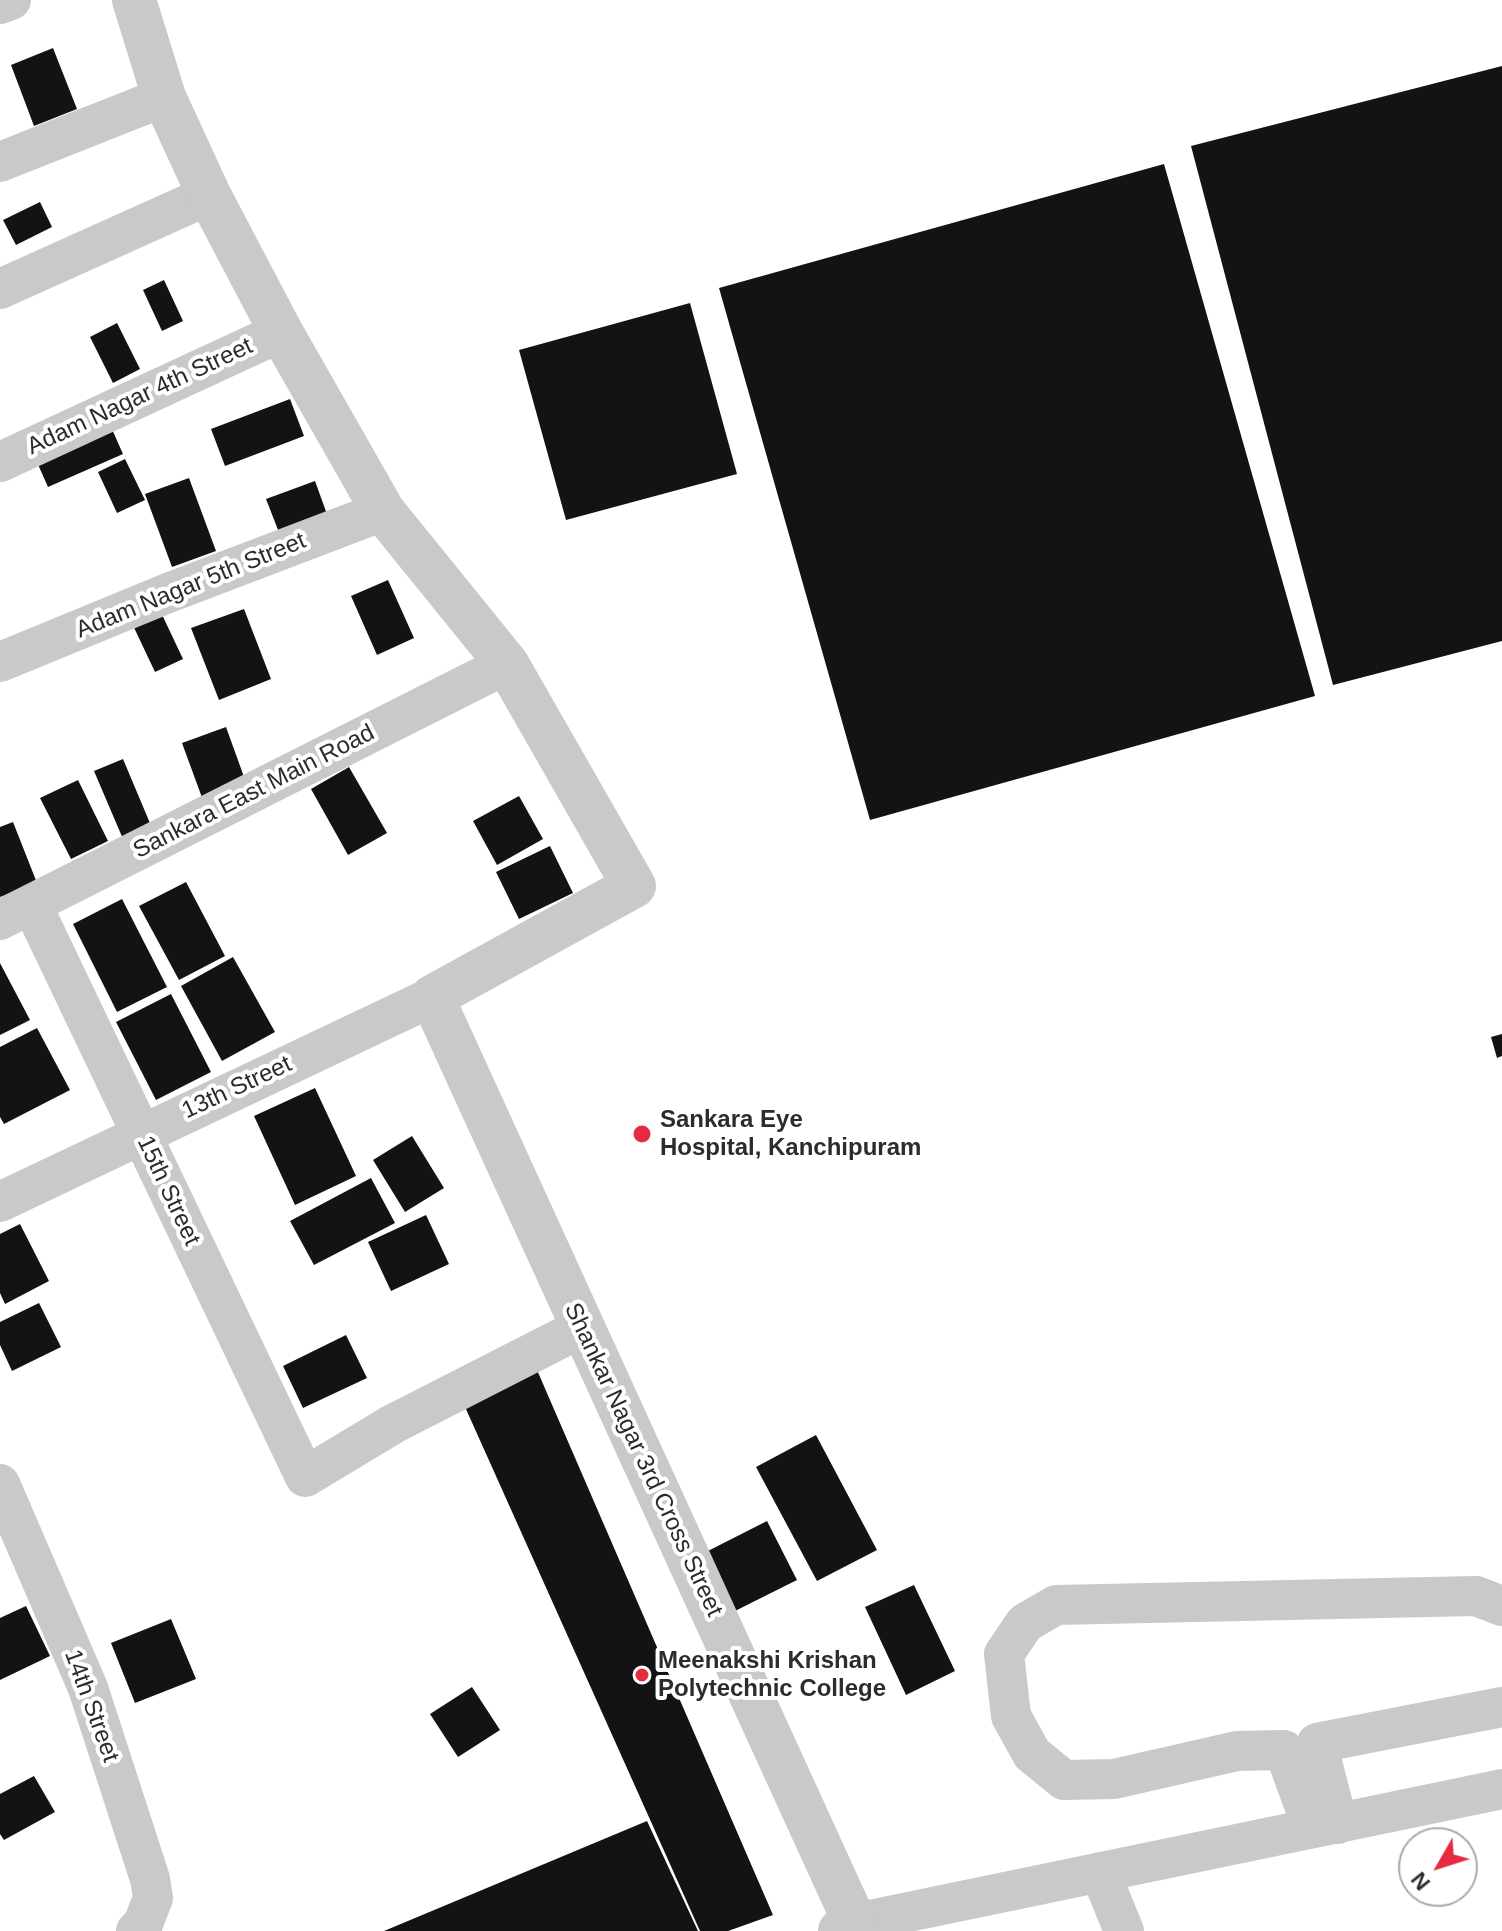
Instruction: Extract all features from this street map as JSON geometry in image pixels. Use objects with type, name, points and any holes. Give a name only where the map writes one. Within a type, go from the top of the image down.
[{"type":"street","points":[[0,4],[11,0]]},
{"type":"street","points":[[134,0],[164,97],[209,195],[281,332],[383,511],[507,664],[634,886],[432,997]]},
{"type":"street","points":[[0,162],[164,97]]},
{"type":"street","points":[[0,289],[209,195]]},
{"type":"street","name":"Adam Nagar 4th Street","points":[[0,462],[281,332]]},
{"type":"street","name":"Adam Nagar 5th Street","points":[[0,662],[168,593],[383,511]]},
{"type":"street","name":"Sankara East Main Road","points":[[16,912],[507,664]]},
{"type":"street","name":"15th Street","points":[[16,912],[141,1134],[305,1477],[393,1424],[583,1327]]},
{"type":"street","name":"13th Street","points":[[0,1202],[432,997]]},
{"type":"street","name":"Shankar Nagar 3rd Cross Street","points":[[432,997],[851,1928]]},
{"type":"street","name":"14th Street","points":[[0,1484],[88,1688],[150,1879],[153,1898],[143,1924],[136,1931]]},
{"type":"street","points":[[1502,1606],[1476,1596],[1056,1605],[1025,1623],[1004,1654],[1011,1716],[1032,1754],[1064,1780],[1114,1779],[1237,1751],[1300,1747],[1502,1707]]},
{"type":"street","points":[[1300,1747],[1325,1825]]},
{"type":"street","points":[[851,1928],[1100,1872],[1502,1789]]},
{"type":"street","points":[[1100,1872],[1124,1931]]},
{"type":"building","points":[[53,48],[77,109],[34,126],[11,65]]},
{"type":"building","points":[[1502,66],[1502,641],[1333,685],[1191,146]]},
{"type":"building","points":[[1164,164],[1315,696],[870,820],[719,288]]},
{"type":"building","points":[[40,202],[52,227],[16,245],[3,220]]},
{"type":"building","points":[[164,280],[183,321],[162,331],[143,290]]},
{"type":"building","points":[[690,303],[737,474],[566,520],[519,350]]},
{"type":"building","points":[[117,323],[140,369],[113,383],[90,337]]},
{"type":"building","points":[[290,399],[304,436],[225,466],[211,429]]},
{"type":"building","points":[[107,418],[123,454],[48,487],[32,451]]},
{"type":"building","points":[[125,459],[145,500],[117,513],[98,472]]},
{"type":"building","points":[[189,478],[216,551],[172,567],[145,494]]},
{"type":"building","points":[[315,481],[328,517],[280,535],[266,499]]},
{"type":"building","points":[[388,580],[414,638],[377,655],[351,596]]},
{"type":"building","points":[[157,604],[183,659],[155,672],[129,617]]},
{"type":"building","points":[[244,609],[271,679],[219,700],[191,628]]},
{"type":"building","points":[[226,727],[248,788],[204,803],[182,743]]},
{"type":"building","points":[[123,759],[152,828],[123,839],[94,771]]},
{"type":"building","points":[[349,767],[387,833],[348,855],[311,789]]},
{"type":"building","points":[[78,780],[108,841],[71,859],[40,798]]},
{"type":"building","points":[[519,796],[543,839],[497,865],[473,821]]},
{"type":"building","points":[[13,822],[37,883],[0,897],[0,827]]},
{"type":"building","points":[[550,846],[573,893],[519,919],[496,872]]},
{"type":"building","points":[[186,882],[225,956],[179,980],[139,906]]},
{"type":"building","points":[[122,899],[167,987],[117,1012],[73,924]]},
{"type":"building","points":[[233,957],[275,1032],[222,1061],[181,986]]},
{"type":"building","points":[[0,963],[30,1020],[0,1035]]},
{"type":"building","points":[[171,994],[211,1072],[156,1100],[116,1022]]},
{"type":"building","points":[[37,1028],[70,1090],[4,1124],[0,1117],[0,1047]]},
{"type":"building","points":[[1502,1034],[1502,1056],[1497,1058],[1491,1037]]},
{"type":"building","points":[[315,1088],[356,1176],[295,1205],[254,1116]]},
{"type":"building","points":[[412,1136],[444,1188],[405,1212],[373,1160]]},
{"type":"building","points":[[371,1178],[395,1223],[314,1265],[290,1221]]},
{"type":"building","points":[[426,1215],[449,1264],[391,1291],[368,1242]]},
{"type":"building","points":[[20,1224],[49,1281],[5,1304],[0,1293],[0,1234]]},
{"type":"building","points":[[39,1303],[61,1347],[12,1371],[0,1345],[0,1322]]},
{"type":"building","points":[[346,1335],[367,1378],[303,1408],[283,1366]]},
{"type":"building","points":[[537,1370],[773,1915],[728,1931],[700,1931],[461,1398]]},
{"type":"building","points":[[816,1435],[877,1550],[817,1581],[756,1467]]},
{"type":"building","points":[[767,1521],[797,1580],[731,1613],[702,1554]]},
{"type":"building","points":[[914,1585],[955,1671],[906,1695],[865,1607]]},
{"type":"building","points":[[26,1606],[50,1656],[0,1680],[0,1618]]},
{"type":"building","points":[[171,1619],[196,1679],[135,1703],[111,1643]]},
{"type":"building","points":[[472,1687],[500,1730],[458,1757],[430,1714]]},
{"type":"building","points":[[34,1776],[55,1812],[4,1840],[0,1834],[0,1794]]},
{"type":"building","points":[[647,1821],[698,1931],[384,1931]]},
{"type":"place","name":"Sankara Eye Hospital, Kanchipuram","points":[[642,1134]]},
{"type":"place","name":"Meenakshi Krishan Polytechnic College","points":[[642,1675]]}]
